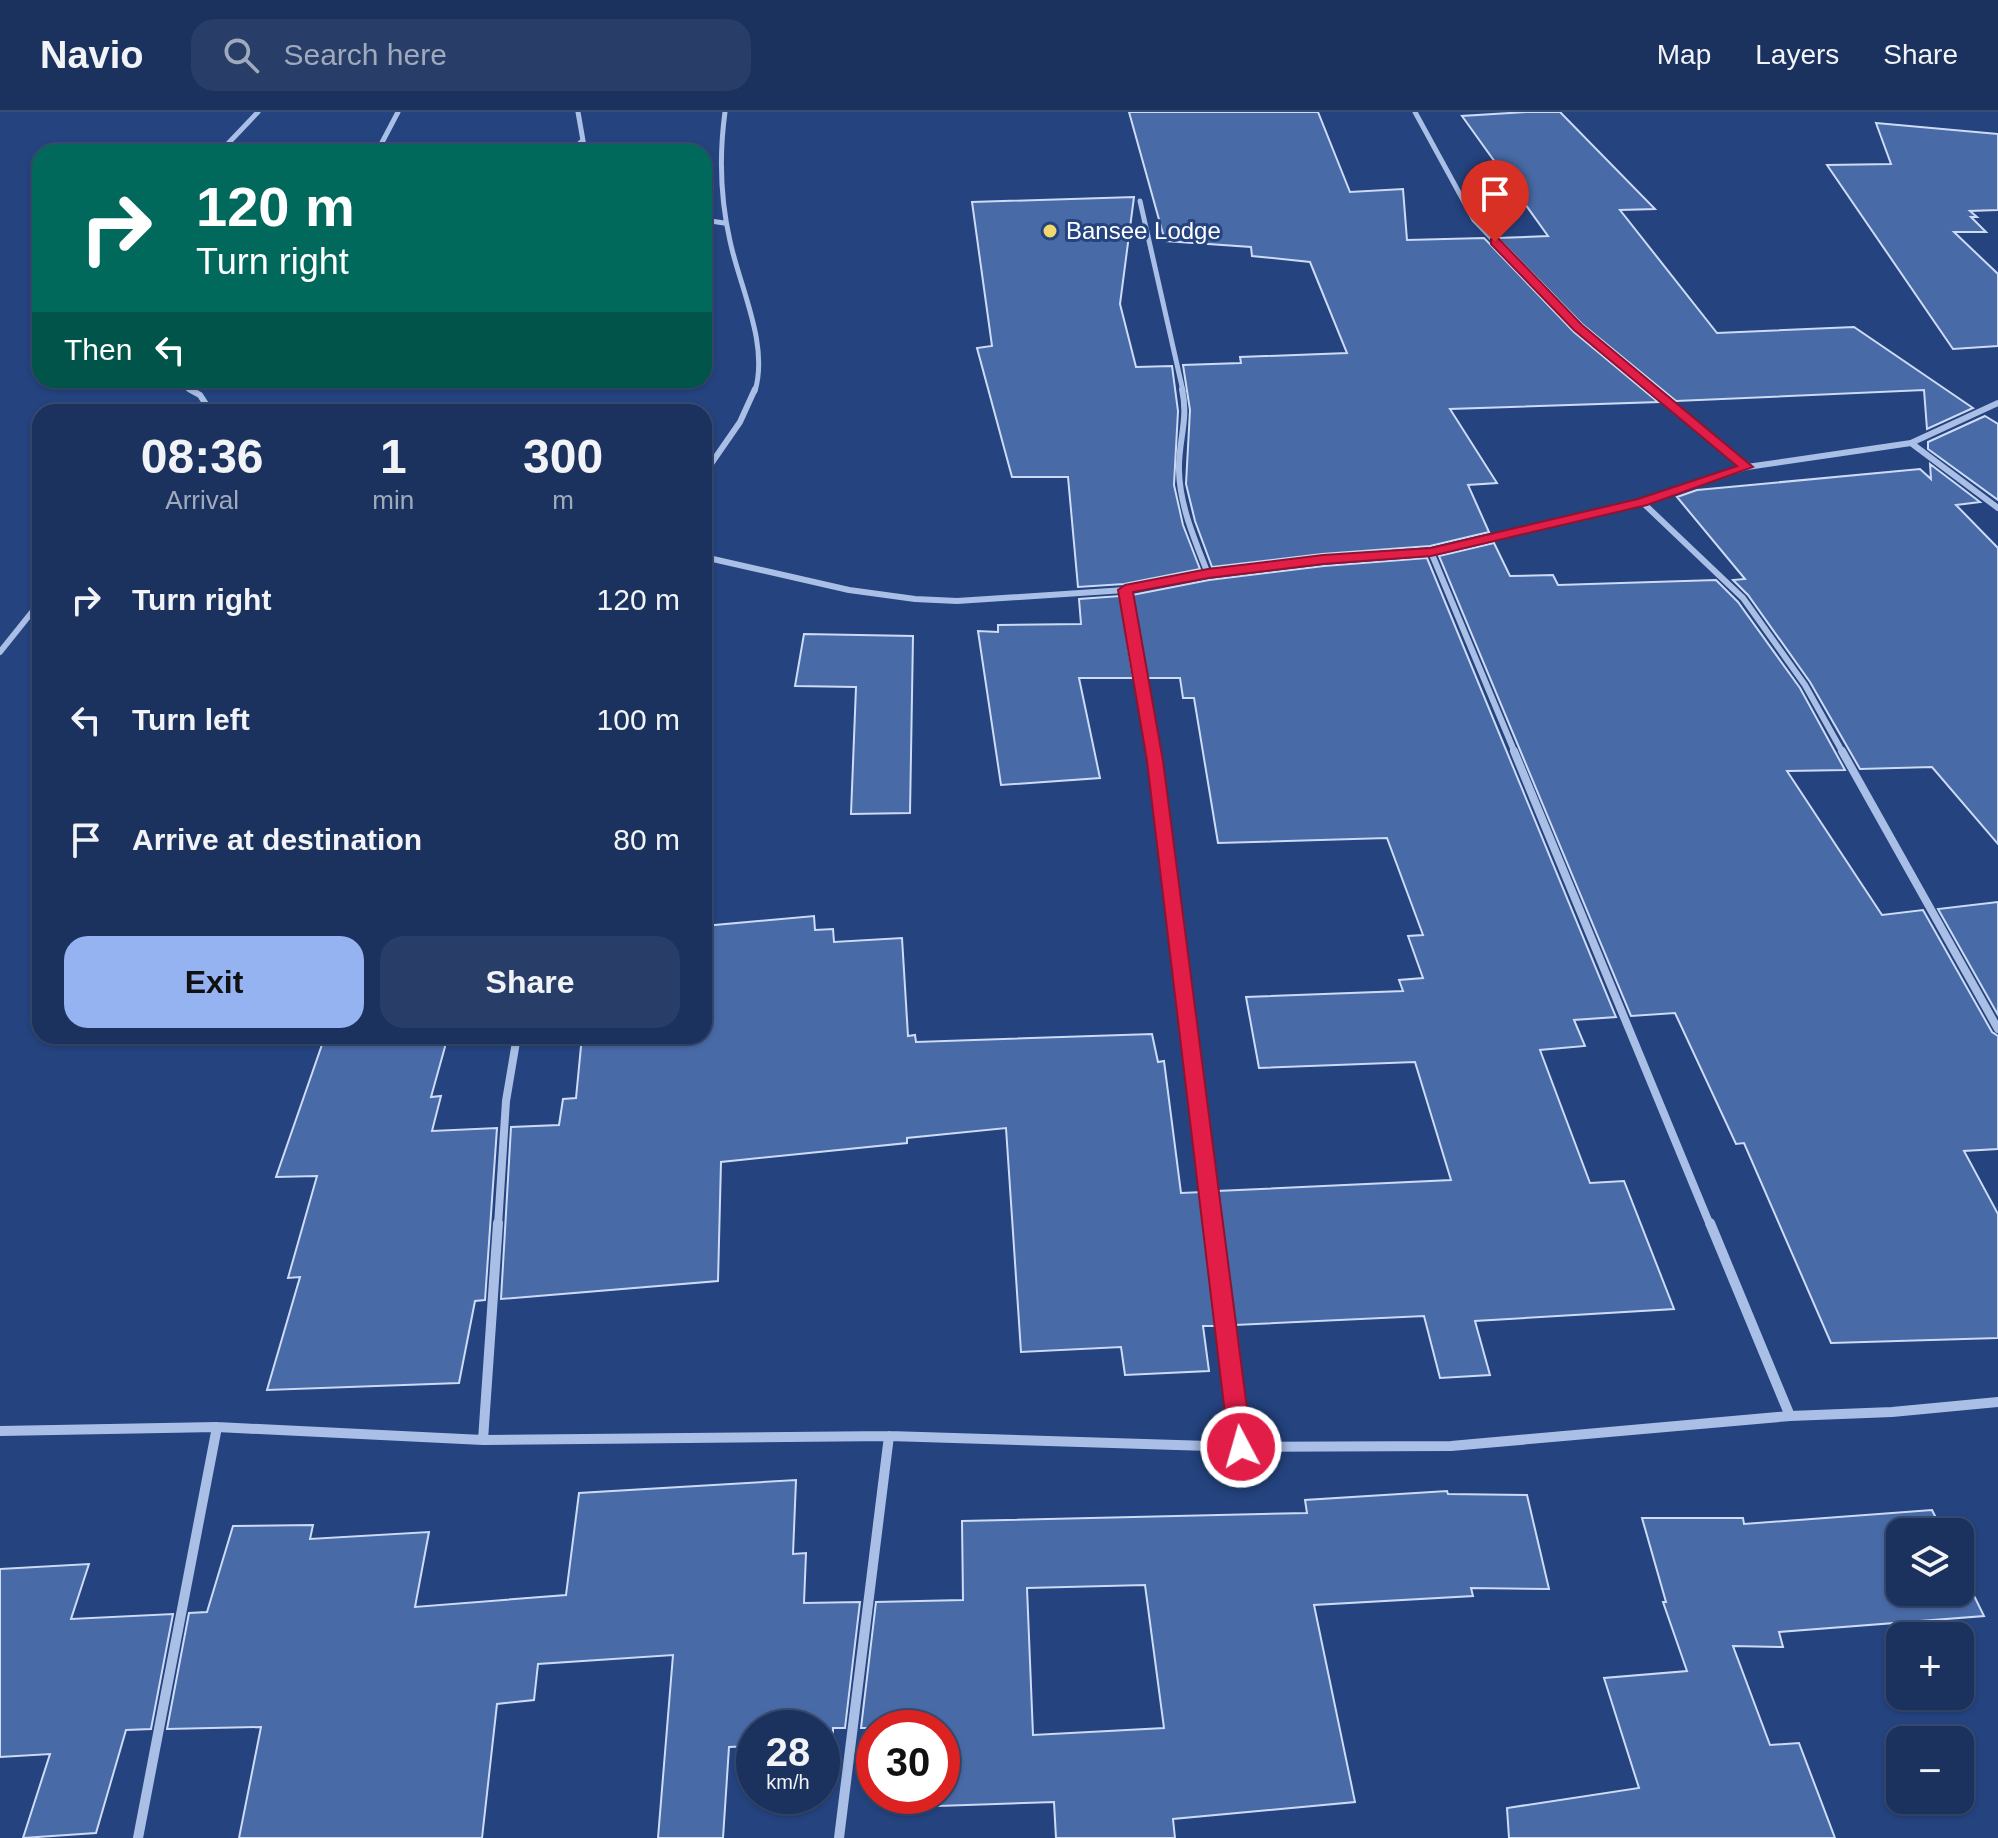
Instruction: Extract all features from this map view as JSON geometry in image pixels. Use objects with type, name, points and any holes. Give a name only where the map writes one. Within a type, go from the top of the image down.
[{"type":"street","points":[[228,144],[258,112]]},
{"type":"street","points":[[381,144],[398,112]]},
{"type":"street","points":[[578,112],[583,144]]},
{"type":"street","points":[[712,463],[728,441],[760,383],[761,363],[724,223],[719,190],[725,112]]},
{"type":"street","points":[[1415,112],[1474,220],[1578,328],[1747,467]]},
{"type":"street","points":[[579,144],[582,141]]},
{"type":"street","points":[[1140,201],[1187,411],[1179,469],[1184,510],[1208,574]]},
{"type":"street","points":[[712,221],[724,223]]},
{"type":"street","points":[[187,388],[200,395],[206,404]]},
{"type":"street","points":[[712,559],[849,590],[915,599],[957,601],[1125,590],[1208,574],[1323,560],[1431,552],[1642,502],[1747,467],[1911,443],[1998,403]]},
{"type":"street","points":[[1911,443],[1998,508]]},
{"type":"street","points":[[1642,502],[1743,598],[1777,642],[1805,685],[1998,1029]]},
{"type":"street","points":[[1431,552],[1790,1416]]},
{"type":"street","points":[[1125,590],[1155,761],[1241,1447]]},
{"type":"street","points":[[0,652],[32,612]]},
{"type":"street","points":[[483,1440],[506,1101],[516,1044]]},
{"type":"street","points":[[0,1431],[217,1427],[483,1440],[889,1436],[1241,1447],[1451,1446],[1790,1416],[1892,1412],[1998,1402]]},
{"type":"street","points":[[138,1838],[217,1427]]},
{"type":"street","points":[[839,1838],[889,1436]]},
{"type":"building","points":[[1129,112],[1318,112],[1350,192],[1403,189],[1407,240],[1484,238],[1574,332],[1658,402],[1450,409],[1497,483],[1468,485],[1489,532],[1430,546],[1212,567],[1195,521],[1186,484],[1190,410],[1183,365],[1241,363],[1240,357],[1347,353],[1310,262],[1252,256],[1251,247],[1165,241]]},
{"type":"building","points":[[1560,112],[1655,209],[1620,210],[1717,333],[1854,327],[1973,408],[1927,429],[1924,390],[1676,401],[1582,324],[1498,238],[1548,236],[1462,116]]},
{"type":"building","points":[[1876,123],[1998,134],[1998,210],[1970,211],[1977,217],[1971,217],[1986,232],[1954,232],[1998,274],[1998,346],[1953,349],[1827,165],[1891,164]]},
{"type":"building","points":[[1134,197],[1120,304],[1136,367],[1172,366],[1178,411],[1174,485],[1183,525],[1200,569],[1124,584],[1078,587],[1068,477],[1012,477],[977,348],[992,346],[972,202]]},
{"type":"building","points":[[1985,416],[1998,424],[1998,500],[1928,449],[1928,442]]},
{"type":"building","points":[[1930,464],[1980,502],[1956,505],[1998,548],[1998,844],[1932,767],[1860,769],[1810,682],[1748,595],[1733,580],[1745,579],[1677,497],[1697,490],[1920,469],[1931,479]]},
{"type":"building","points":[[1494,543],[1510,576],[1553,575],[1558,585],[1716,580],[1738,602],[1800,688],[1845,770],[1787,771],[1882,915],[1923,910],[1992,1032],[1998,1036],[1998,1149],[1964,1151],[1998,1214],[1998,1338],[1831,1343],[1744,1143],[1736,1144],[1675,1013],[1631,1016],[1439,556]]},
{"type":"building","points":[[1427,558],[1616,1017],[1574,1020],[1585,1046],[1540,1050],[1590,1183],[1624,1181],[1674,1309],[1475,1321],[1490,1375],[1440,1378],[1424,1316],[1235,1325],[1217,1191],[1451,1180],[1415,1062],[1259,1068],[1246,997],[1403,991],[1399,980],[1423,978],[1408,936],[1423,935],[1387,838],[1218,843],[1194,698],[1183,698],[1180,678],[1145,678],[1132,595],[1209,580]]},
{"type":"building","points":[[1120,596],[1133,678],[1079,678],[1100,778],[1001,785],[978,631],[998,632],[998,625],[1081,624],[1079,599]]},
{"type":"building","points":[[804,634],[913,636],[910,813],[851,814],[856,687],[795,686]]},
{"type":"building","points":[[1998,902],[1998,1015],[1938,909]]},
{"type":"building","points":[[814,916],[815,930],[833,929],[834,942],[902,938],[908,1036],[915,1035],[916,1042],[1152,1034],[1158,1062],[1164,1061],[1181,1193],[1203,1192],[1219,1326],[1203,1326],[1209,1371],[1125,1375],[1121,1347],[1021,1352],[1006,1128],[907,1138],[907,1143],[721,1162],[718,1281],[501,1299],[511,1127],[559,1125],[563,1099],[576,1098],[581,1044],[712,1044],[712,925]]},
{"type":"building","points":[[322,1044],[446,1044],[431,1097],[441,1096],[432,1131],[497,1128],[485,1300],[475,1301],[459,1383],[267,1390],[300,1277],[288,1278],[317,1176],[276,1177]]},
{"type":"building","points":[[796,1480],[793,1554],[806,1553],[804,1603],[860,1602],[845,1728],[840,1728],[840,1710],[736,1710],[736,1747],[729,1747],[723,1838],[658,1838],[673,1655],[538,1664],[534,1700],[497,1704],[482,1838],[239,1838],[261,1727],[167,1729],[189,1613],[207,1612],[233,1526],[313,1525],[310,1539],[429,1532],[415,1607],[566,1595],[579,1493]]},
{"type":"building","points":[[1447,1491],[1448,1494],[1527,1495],[1549,1589],[1471,1588],[1473,1596],[1314,1605],[1355,1802],[1173,1819],[1175,1838],[1056,1838],[1054,1802],[960,1805],[960,1710],[863,1710],[876,1602],[963,1600],[962,1521],[1307,1513],[1305,1500]],"holes":[[[1145,1585],[1164,1728],[1033,1735],[1027,1588]]]},
{"type":"building","points":[[1932,1510],[1936,1518],[1886,1518],[1886,1606],[1974,1606],[1974,1596],[1984,1616],[1779,1632],[1783,1647],[1733,1646],[1770,1745],[1799,1743],[1835,1838],[1509,1838],[1507,1808],[1639,1788],[1604,1678],[1687,1671],[1663,1602],[1666,1602],[1642,1518],[1743,1518],[1744,1524]]},
{"type":"building","points":[[89,1564],[71,1619],[173,1614],[151,1729],[126,1730],[96,1833],[23,1838],[50,1754],[0,1757],[0,1569]]},
{"type":"place","name":"Bansee Lodge","points":[[1050,231]]},
{"type":"route","points":[[1241,1447],[1155,761],[1125,590],[1208,574],[1323,560],[1431,552],[1642,502],[1747,467],[1578,328],[1495,242]]}]
